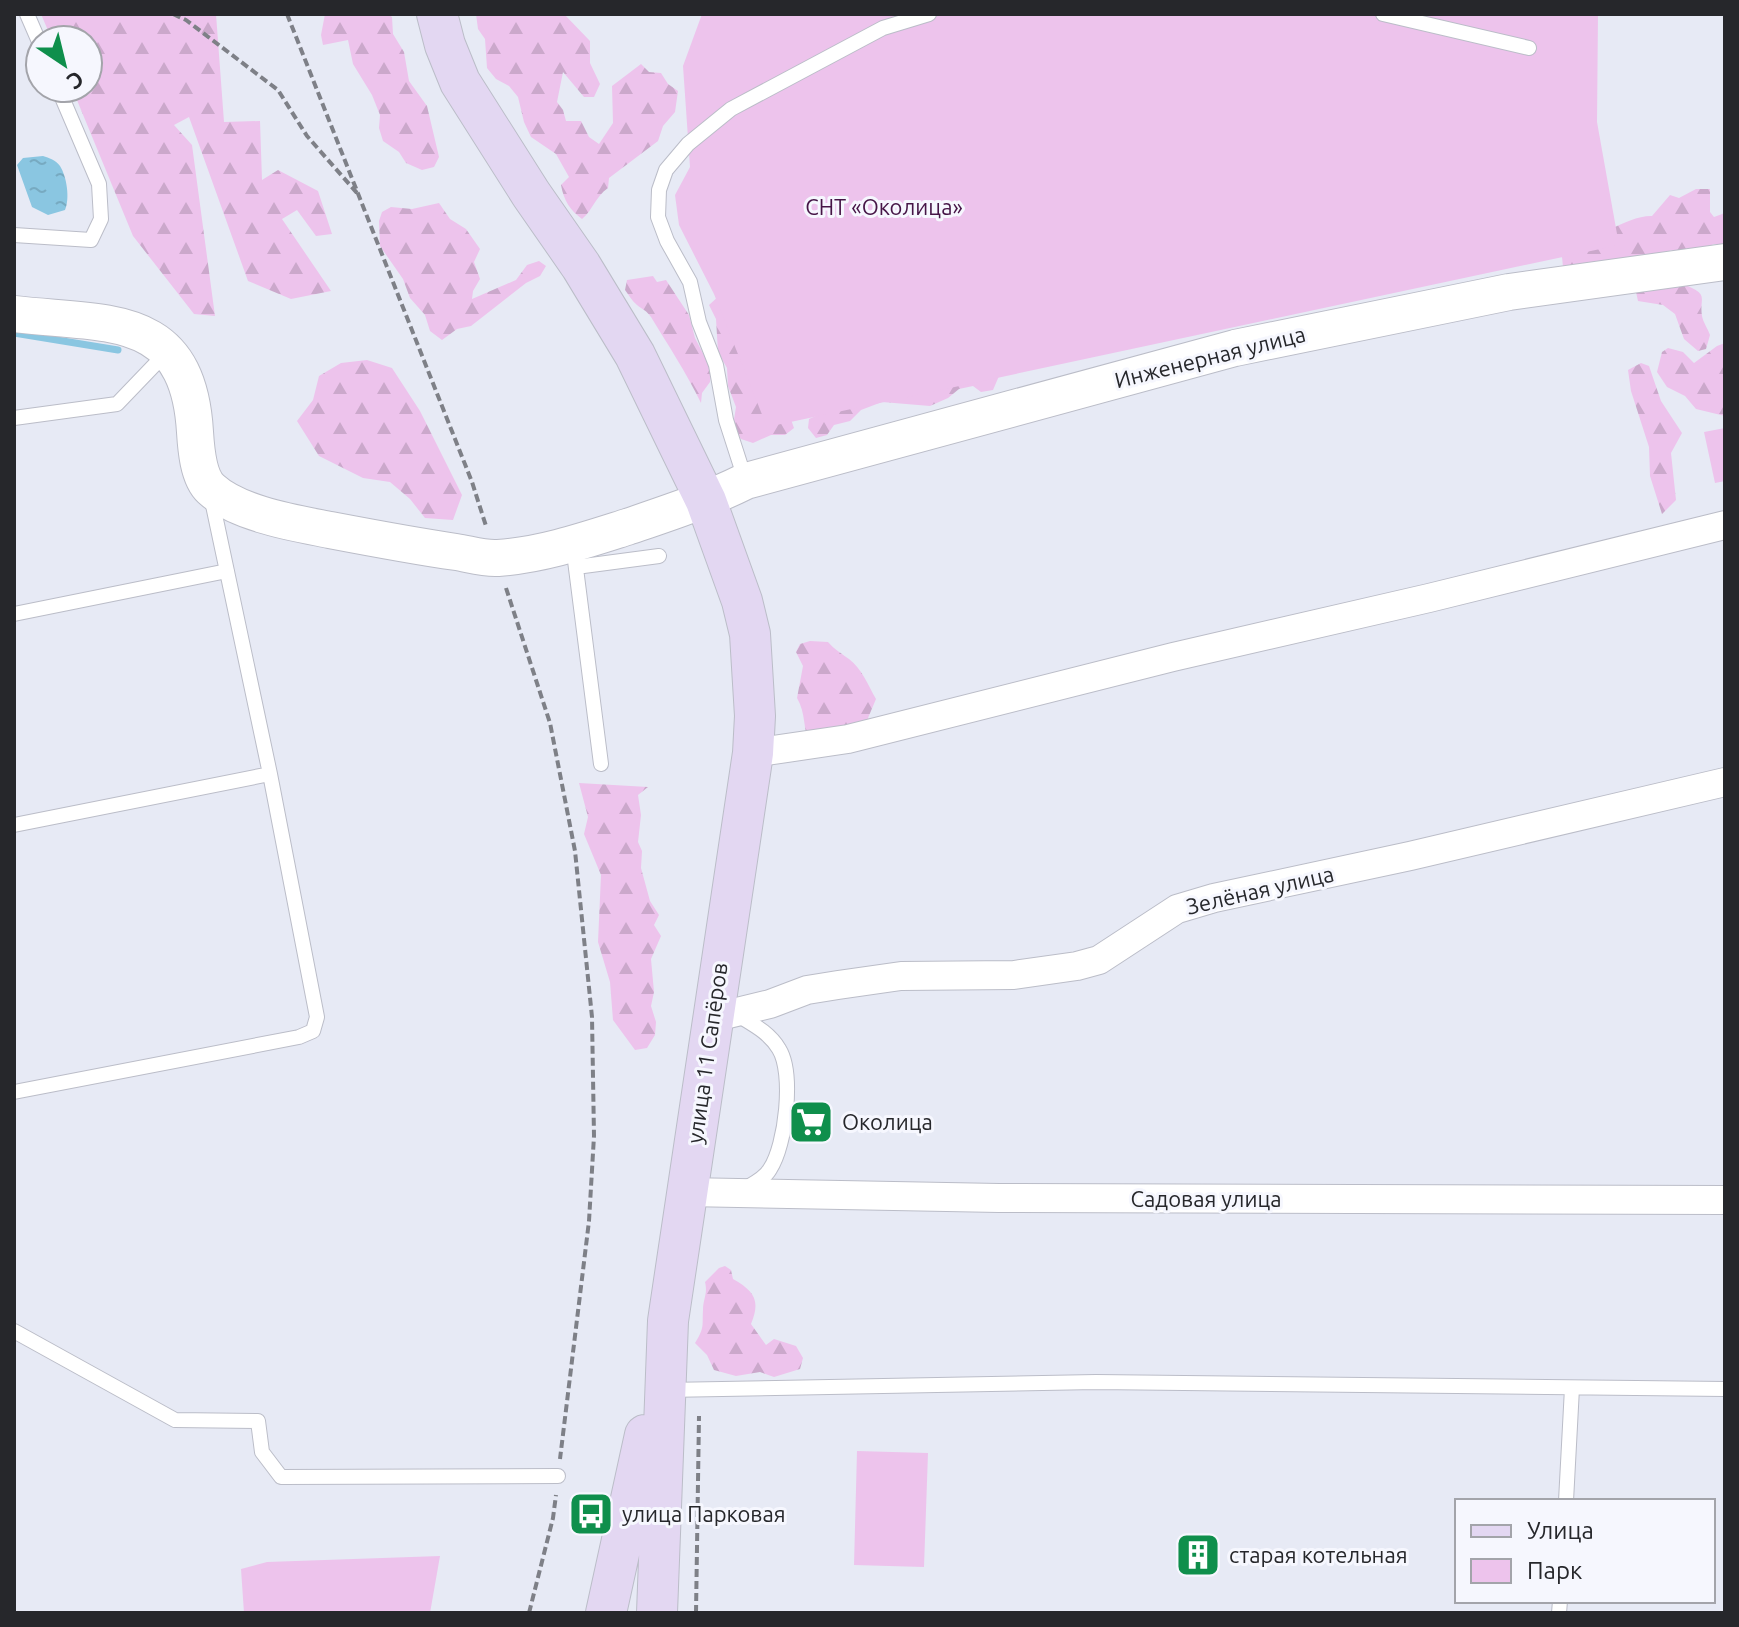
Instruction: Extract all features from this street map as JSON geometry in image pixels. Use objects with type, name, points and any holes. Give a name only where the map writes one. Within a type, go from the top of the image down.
[{"type":"main road","name":"улица 11 Сапёров","points":[[437,14],[460,82],[581,266],[635,355],[706,501],[742,601],[750,634],[755,716],[753,753],[723,1016],[686,1192],[668,1321],[682,1390],[657,1613]]},
{"type":"main road","points":[[606,1613],[668,1321]]},
{"type":"street","name":"Инженерная улица","points":[[208,487],[231,503],[297,523],[418,547],[496,558],[574,556],[746,481],[1235,348],[1509,292],[1725,262]]},
{"type":"street","points":[[14,314],[144,332],[169,351],[187,379],[194,409],[196,452],[208,487]]},
{"type":"street","points":[[753,753],[848,739],[1173,657],[1725,525]]},
{"type":"street","name":"Зелёная улица","points":[[723,1016],[807,990],[901,976],[1014,975],[1077,966],[1099,960],[1177,909],[1214,898],[1410,856],[1725,782]]},
{"type":"street","name":"Садовая улица","points":[[686,1192],[999,1198],[1725,1200]]},
{"type":"lane","points":[[746,481],[732,441],[716,365],[699,322],[690,282],[667,241],[658,217],[659,190],[666,170],[688,144],[731,109],[883,28],[929,14]]},
{"type":"lane","points":[[1383,14],[1529,48]]},
{"type":"lane","points":[[14,235],[91,240],[101,219],[99,184],[65,104]]},
{"type":"lane","points":[[14,418],[117,404],[169,351]]},
{"type":"lane","points":[[14,1092],[299,1037],[313,1031],[317,1017],[270,774],[208,487]]},
{"type":"lane","points":[[601,764],[574,556],[659,556]]},
{"type":"lane","points":[[14,614],[227,571]]},
{"type":"lane","points":[[14,825],[270,774]]},
{"type":"lane","points":[[723,1016],[772,1038],[784,1061],[789,1087],[778,1150],[771,1168],[745,1189],[727,1193]]},
{"type":"lane","points":[[14,1331],[175,1420],[258,1421],[262,1452],[281,1477],[558,1476]]},
{"type":"lane","points":[[682,1390],[1096,1382],[1725,1389]]},
{"type":"lane","points":[[1566,1499],[1572,1388]]},
{"type":"path","points":[[173,14],[186,20],[278,90],[307,136],[361,197]]},
{"type":"path","points":[[287,14],[472,482],[550,723],[575,851],[592,1017],[594,1136],[589,1221],[553,1518],[529,1613]]},
{"type":"path","points":[[682,1390],[696,1613]]},
{"type":"green space","points":[[41,14],[216,14],[224,122],[260,121],[262,180],[278,170],[318,191],[332,234],[316,236],[297,210],[282,219],[331,291],[291,299],[248,281],[189,117],[174,125],[192,145],[215,316],[194,314],[133,236],[79,104],[104,104],[104,24],[45,24]]},
{"type":"green space","points":[[325,14],[388,14],[392,17],[393,34],[404,52],[409,81],[427,106],[439,157],[434,167],[422,170],[406,163],[399,152],[383,141],[379,128],[380,115],[353,64],[348,40],[323,45],[321,35]]},
{"type":"green space","points":[[476,14],[564,14],[590,41],[590,63],[600,84],[594,97],[584,97],[563,72],[557,102],[566,121],[581,121],[589,137],[599,144],[613,123],[612,86],[641,64],[649,72],[661,73],[668,84],[678,91],[675,112],[663,126],[658,141],[609,178],[608,188],[582,219],[571,209],[564,196],[561,185],[569,177],[556,154],[531,137],[518,97],[487,68],[485,39],[478,29]]},
{"type":"green space","name":"СНТ «Околица»","points":[[702,14],[1598,14],[1597,122],[1619,245],[767,427],[714,294],[679,225],[675,195],[690,167],[683,66]]},
{"type":"green space","points":[[1696,189],[1710,189],[1710,212],[1714,217],[1725,213],[1725,247],[1714,244],[1688,254],[1671,250],[1658,259],[1624,258],[1611,267],[1563,267],[1562,257],[1594,238],[1631,220],[1652,216],[1670,195],[1679,198]]},
{"type":"green space","points":[[439,203],[450,219],[466,229],[480,249],[474,262],[480,279],[472,299],[516,280],[527,265],[539,261],[546,266],[540,276],[526,283],[471,326],[457,329],[442,340],[430,331],[425,315],[410,298],[403,279],[380,246],[379,221],[382,212],[391,207],[412,209]]},
{"type":"green space","points":[[653,276],[657,282],[666,280],[689,315],[695,338],[711,369],[710,382],[702,393],[701,403],[651,317],[625,290],[627,280]]},
{"type":"green space","points":[[1685,285],[1698,291],[1702,297],[1702,316],[1710,335],[1706,349],[1698,351],[1684,339],[1675,314],[1663,305],[1638,301],[1636,292]]},
{"type":"green space","points":[[720,295],[788,411],[794,428],[785,435],[771,435],[753,443],[741,439],[733,426],[736,407],[728,386],[727,368],[718,352],[716,319],[709,305]]},
{"type":"green space","points":[[1725,343],[1725,416],[1696,409],[1685,396],[1667,387],[1657,372],[1662,352],[1668,348],[1683,352],[1694,363]]},
{"type":"green space","points":[[367,360],[392,368],[420,411],[462,495],[453,520],[425,518],[410,499],[390,482],[363,478],[319,456],[297,421],[313,400],[319,376],[341,363]]},
{"type":"green space","points":[[1641,363],[1649,366],[1661,401],[1682,433],[1671,453],[1676,500],[1662,514],[1650,476],[1649,447],[1631,391],[1628,370]]},
{"type":"green space","points":[[1002,369],[993,390],[981,392],[973,386],[959,389],[930,406],[882,402],[861,410],[850,421],[834,425],[827,435],[816,438],[808,428],[809,419],[827,411]]},
{"type":"green space","points":[[1725,428],[1725,481],[1715,483],[1704,432]]},
{"type":"green space","points":[[828,642],[861,672],[876,699],[868,718],[873,731],[810,746],[797,698],[803,666],[796,652],[800,644]]},
{"type":"green space","points":[[579,783],[648,787],[638,795],[641,815],[638,842],[650,901],[659,915],[654,925],[661,936],[651,959],[654,992],[651,1006],[656,1022],[655,1035],[647,1048],[635,1050],[613,1020],[610,982],[598,942],[601,875],[584,834],[588,817]]},
{"type":"green space","points":[[725,1266],[731,1270],[733,1279],[754,1297],[751,1324],[766,1345],[774,1339],[796,1346],[803,1358],[800,1369],[774,1377],[760,1372],[736,1376],[714,1370],[707,1355],[695,1343],[702,1326],[705,1282]]},
{"type":"green space","points":[[857,1451],[928,1453],[924,1567],[854,1565]]},
{"type":"green space","points":[[440,1556],[430,1613],[244,1613],[241,1569],[267,1562]]},
{"type":"water","points":[[43,156],[60,166],[67,188],[65,210],[48,215],[32,207],[17,165],[23,158]]},
{"type":"waterway","points":[[14,333],[118,350]]},
{"type":"place","name":"Околица","points":[[811,1122]]},
{"type":"place","name":"улица Парковая","points":[[591,1514]]},
{"type":"place","name":"старая котельная","points":[[1198,1555]]}]
